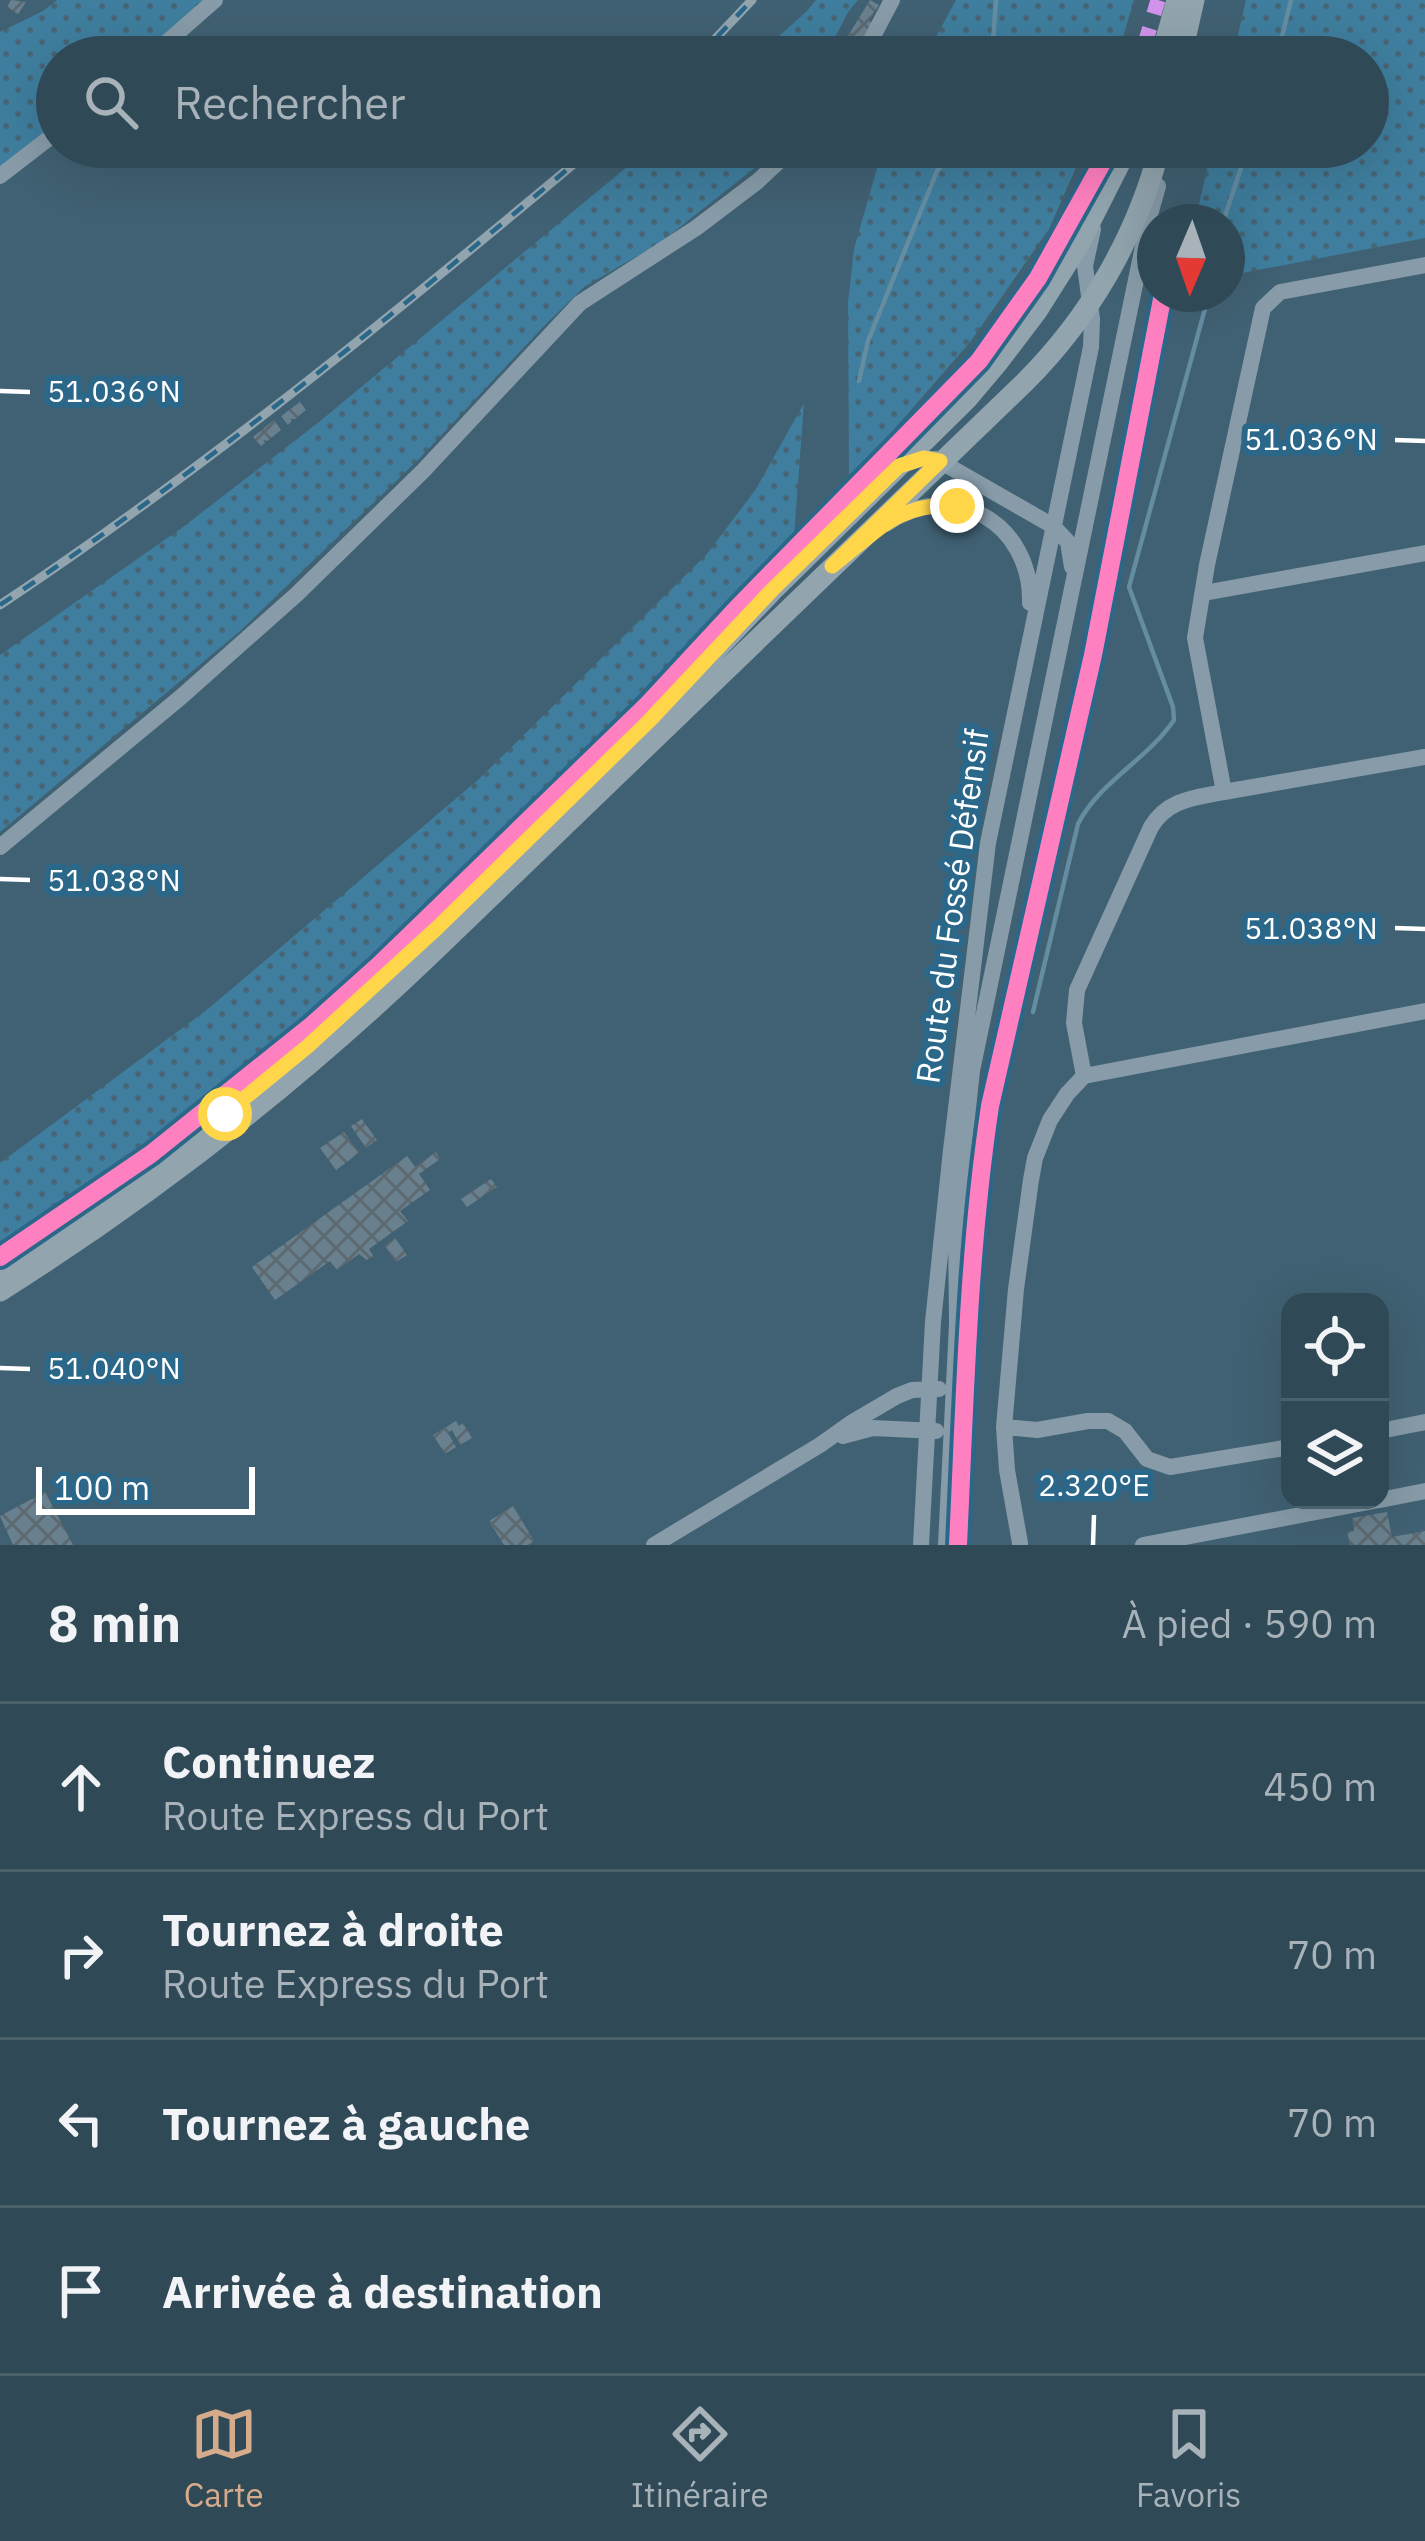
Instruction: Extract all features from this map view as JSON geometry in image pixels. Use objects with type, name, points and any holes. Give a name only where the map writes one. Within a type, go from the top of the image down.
[{"type":"main road","points":[[1167,36],[1177,0]]},
{"type":"main road","points":[[1188,36],[1196,0]]},
{"type":"main road","name":"Route du Fossé Défensif","points":[[1099,210],[1118,168]]},
{"type":"main road","points":[[0,1292],[226,1133],[340,1038],[880,525],[1060,344],[1090,304],[1129,234],[1155,168]]},
{"type":"main road","points":[[0,1273],[125,1190],[225,1114],[375,987],[649,721],[772,590],[967,399],[1046,297],[1099,210]]},
{"type":"street","points":[[174,36],[215,0]]},
{"type":"street","points":[[873,36],[892,0]]},
{"type":"street","points":[[0,176],[36,148]]},
{"type":"street","points":[[0,847],[181,698],[297,594],[423,471],[580,303],[696,228],[772,168]]},
{"type":"street","name":"Route du Fossé Défensif","points":[[946,1545],[957,1324],[957,1209],[972,1070],[1158,168]]},
{"type":"street","name":"Route du Fossé Défensif","points":[[921,1545],[949,1164],[988,843],[1091,347],[1085,266],[1099,210]]},
{"type":"street","points":[[1224,792],[1195,638],[1263,308],[1280,292],[1425,265]]},
{"type":"street","points":[[899,466],[924,458],[940,461],[1053,526],[1070,548],[1071,592]]},
{"type":"street","points":[[880,525],[910,509],[939,504],[965,508],[998,525],[1016,546],[1030,584],[1026,658]]},
{"type":"street","points":[[1204,593],[1425,553]]},
{"type":"street","points":[[1084,1076],[1074,1023],[1077,990],[1160,813],[1171,805],[1224,792],[1425,757]]},
{"type":"street","points":[[1020,1543],[1004,1427],[1032,1167],[1055,1110],[1084,1076],[1425,1011]]},
{"type":"street","points":[[653,1545],[897,1396],[930,1388],[953,1390]]},
{"type":"street","points":[[1004,1427],[1037,1430],[1108,1421],[1125,1431],[1147,1459],[1170,1467],[1281,1448]]},
{"type":"street","points":[[1389,1429],[1425,1422]]},
{"type":"street","points":[[820,1445],[865,1429],[951,1432]]},
{"type":"street","points":[[1389,1498],[1425,1491]]},
{"type":"street","points":[[1143,1545],[1333,1509]]},
{"type":"shaded area","points":[[57,0],[208,0],[166,36],[36,36],[36,142],[0,170],[0,32]]},
{"type":"shaded area","points":[[816,0],[858,0],[836,36],[779,36]]},
{"type":"shaded area","points":[[956,0],[1134,0],[1123,36],[936,36]]},
{"type":"shaded area","points":[[1246,0],[1425,0],[1425,238],[1245,273],[1245,204],[1199,204],[1207,168],[1389,168],[1389,36],[1238,36]]},
{"type":"shaded area","points":[[626,168],[755,168],[661,242],[584,287],[419,459],[240,631],[0,832],[0,655],[183,527],[319,422]]},
{"type":"shaded area","points":[[877,168],[1076,168],[1049,229],[971,341],[849,481],[848,303],[854,249]]},
{"type":"shaded area","points":[[804,403],[794,537],[532,804],[354,972],[224,1087],[0,1246],[0,1163],[208,1009],[479,779],[707,554],[756,489]]},
{"type":"building","points":[[11,0],[26,2],[18,14],[7,7]]},
{"type":"building","points":[[870,0],[879,5],[864,36],[848,36]]},
{"type":"building","points":[[300,402],[306,410],[288,425],[281,416]]},
{"type":"building","points":[[274,420],[281,430],[261,446],[253,437]]},
{"type":"building","points":[[362,1119],[377,1140],[366,1148],[351,1126]]},
{"type":"building","points":[[344,1132],[359,1153],[336,1170],[320,1148]]},
{"type":"building","points":[[436,1152],[440,1159],[419,1174],[430,1190],[400,1211],[408,1221],[369,1249],[373,1256],[367,1260],[359,1254],[337,1270],[330,1261],[275,1300],[252,1267],[407,1156],[415,1167]]},
{"type":"building","points":[[491,1179],[497,1187],[467,1207],[461,1199]]},
{"type":"building","points":[[395,1238],[407,1255],[396,1262],[385,1246]]},
{"type":"building","points":[[456,1421],[459,1426],[463,1423],[472,1438],[460,1445],[452,1430],[448,1433],[456,1447],[445,1454],[433,1435]]},
{"type":"building","points":[[45,1492],[73,1545],[13,1545],[0,1516]]},
{"type":"building","points":[[513,1506],[534,1541],[528,1545],[504,1545],[489,1521]]},
{"type":"building","points":[[1387,1512],[1392,1537],[1425,1531],[1425,1545],[1350,1545],[1347,1532],[1354,1531],[1352,1518]]},
{"type":"waterway","points":[[993,36],[996,0]]},
{"type":"waterway","points":[[1282,36],[1291,0]]},
{"type":"waterway","points":[[859,381],[868,341],[940,168]]},
{"type":"waterway","points":[[1229,204],[1241,168]]},
{"type":"waterway","points":[[1033,1012],[1078,824],[1098,796],[1174,720],[1129,587],[1204,312]]},
{"type":"railway","points":[[718,36],[752,0]]},
{"type":"railway","points":[[0,605],[303,384],[569,168]]},
{"type":"marked path","points":[[1147,36],[1158,0]]},
{"type":"cycle path","points":[[0,1257],[151,1154],[312,1025],[646,706],[979,361],[1038,278],[1099,168]]},
{"type":"cycle path","points":[[958,1545],[972,1270],[990,1106],[1093,655],[1160,312]]},
{"type":"route","points":[[225,1114],[308,1046],[437,928],[899,466],[924,458],[940,461],[832,566],[910,509],[957,506]]}]
